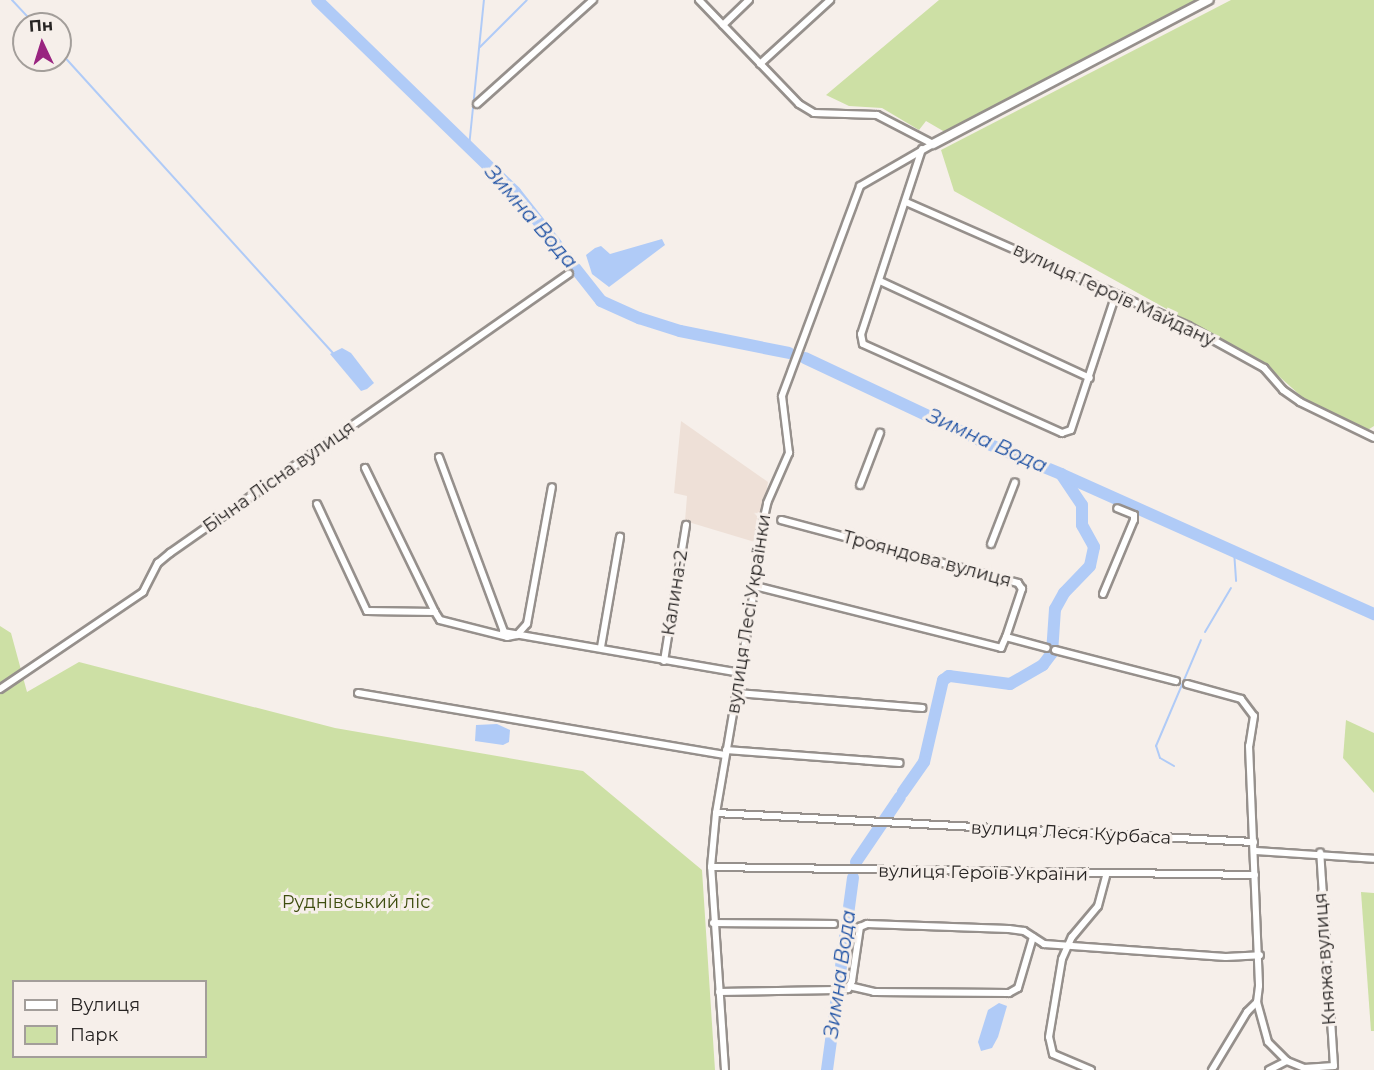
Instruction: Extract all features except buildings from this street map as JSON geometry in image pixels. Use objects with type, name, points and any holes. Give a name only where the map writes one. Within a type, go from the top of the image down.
[{"type":"street","points":[[477,104],[593,0]]},
{"type":"street","points":[[699,0],[784,92],[814,113],[877,115],[933,144],[1209,0]]},
{"type":"street","points":[[723,25],[749,0]]},
{"type":"street","points":[[760,64],[830,0]]},
{"type":"street","name":"вулиця Лесі Українки","points":[[725,1070],[713,923],[711,867],[725,752],[737,693],[767,503],[789,453],[782,396],[860,186],[933,144]]},
{"type":"street","points":[[922,149],[861,334],[863,344],[1062,433],[1071,430],[1116,294]]},
{"type":"street","name":"вулиця Героїв Майдану","points":[[906,202],[1188,326],[1264,368],[1283,390],[1300,402],[1363,436],[1374,438]]},
{"type":"street","name":"Бічна Лісна вулиця","points":[[0,690],[142,592],[158,563],[170,553],[569,274]]},
{"type":"street","points":[[880,281],[1090,378]]},
{"type":"street","points":[[860,485],[880,433]]},
{"type":"street","points":[[439,457],[505,634]]},
{"type":"street","points":[[365,468],[440,620],[505,634],[601,646],[664,661],[740,673]]},
{"type":"street","points":[[991,544],[1015,482]]},
{"type":"street","points":[[516,635],[528,624],[552,487]]},
{"type":"street","points":[[317,504],[367,611],[435,612]]},
{"type":"street","points":[[1103,594],[1134,520],[1134,515],[1117,508]]},
{"type":"street","name":"Трояндова вулиця","points":[[781,520],[1018,583],[1022,589],[1006,637]]},
{"type":"street","name":"Калина-2","points":[[664,661],[686,525]]},
{"type":"street","points":[[601,646],[620,537]]},
{"type":"street","points":[[755,586],[1001,648],[1006,637],[1047,648]]},
{"type":"street","points":[[1055,650],[1176,681]]},
{"type":"street","points":[[1187,684],[1241,699],[1254,716],[1249,746],[1260,955],[1257,1002],[1268,1042],[1287,1061],[1269,1070]]},
{"type":"street","points":[[358,693],[725,752],[900,764]]},
{"type":"street","points":[[737,693],[922,708]]},
{"type":"street","name":"вулиця Леся Курбаса","points":[[716,813],[1254,842]]},
{"type":"street","points":[[1255,851],[1320,852],[1374,859]]},
{"type":"street","name":"Княжа вулиця","points":[[1287,1061],[1304,1068],[1334,1066],[1320,852]]},
{"type":"street","name":"вулиця Героїв України","points":[[711,867],[1106,876],[1255,875]]},
{"type":"street","points":[[1091,1070],[1056,1056],[1049,1047],[1059,972],[1067,946],[1098,906],[1106,876]]},
{"type":"street","points":[[713,923],[834,924]]},
{"type":"street","points":[[849,986],[860,927],[867,924],[1009,928],[1044,944],[1260,955]]},
{"type":"street","points":[[719,992],[838,990],[849,986],[874,992],[1010,993],[1018,988],[1033,937]]},
{"type":"street","points":[[1212,1070],[1246,1012],[1257,1002]]},
{"type":"shaded area","points":[[681,421],[768,482],[758,543],[685,521],[687,496],[674,493]]},
{"type":"green space","points":[[939,0],[1197,0],[950,135],[926,121],[919,130],[882,108],[849,106],[826,95]]},
{"type":"green space","points":[[1231,0],[1374,0],[1374,426],[1366,431],[1354,433],[1311,405],[1264,363],[954,191],[941,150]]},
{"type":"green space","name":"Руднівський ліс","points":[[0,626],[11,633],[27,692],[79,662],[335,728],[583,771],[702,870],[715,1070],[0,1070]]},
{"type":"green space","points":[[1346,720],[1374,733],[1374,793],[1343,758]]},
{"type":"green space","points":[[1361,892],[1374,893],[1374,1031],[1371,1031]]},
{"type":"water","points":[[662,239],[665,245],[609,287],[592,274],[586,255],[595,248],[601,246],[610,254]]},
{"type":"water","points":[[342,348],[351,353],[374,383],[367,389],[361,391],[330,354]]},
{"type":"water","points":[[497,724],[510,730],[509,742],[503,745],[475,741],[476,725]]},
{"type":"water","points":[[999,1003],[1007,1006],[998,1037],[992,1048],[981,1051],[978,1042],[988,1010]]},
{"type":"waterway","points":[[12,0],[23,12]]},
{"type":"waterway","name":"Зимна Вода","points":[[317,0],[515,192],[601,301],[639,318],[680,331],[789,353]]},
{"type":"waterway","points":[[469,147],[484,0]]},
{"type":"waterway","points":[[480,47],[527,0]]},
{"type":"waterway","points":[[72,65],[333,353]]},
{"type":"waterway","name":"Зимна Вода","points":[[805,358],[981,441],[1061,474],[1082,505],[1082,525],[1094,547],[1090,566],[1064,593],[1055,609],[1052,653],[1043,665],[1010,684],[949,676],[943,680],[924,762],[903,792]]},
{"type":"waterway","points":[[1063,475],[1374,614]]},
{"type":"waterway","points":[[1234,551],[1236,581]]},
{"type":"waterway","points":[[1205,632],[1231,588]]},
{"type":"waterway","points":[[1174,766],[1160,758],[1156,746],[1201,640]]},
{"type":"waterway","name":"Зимна Вода","points":[[856,862],[900,797]]},
{"type":"waterway","name":"Зимна Вода","points":[[827,1070],[853,878]]}]
